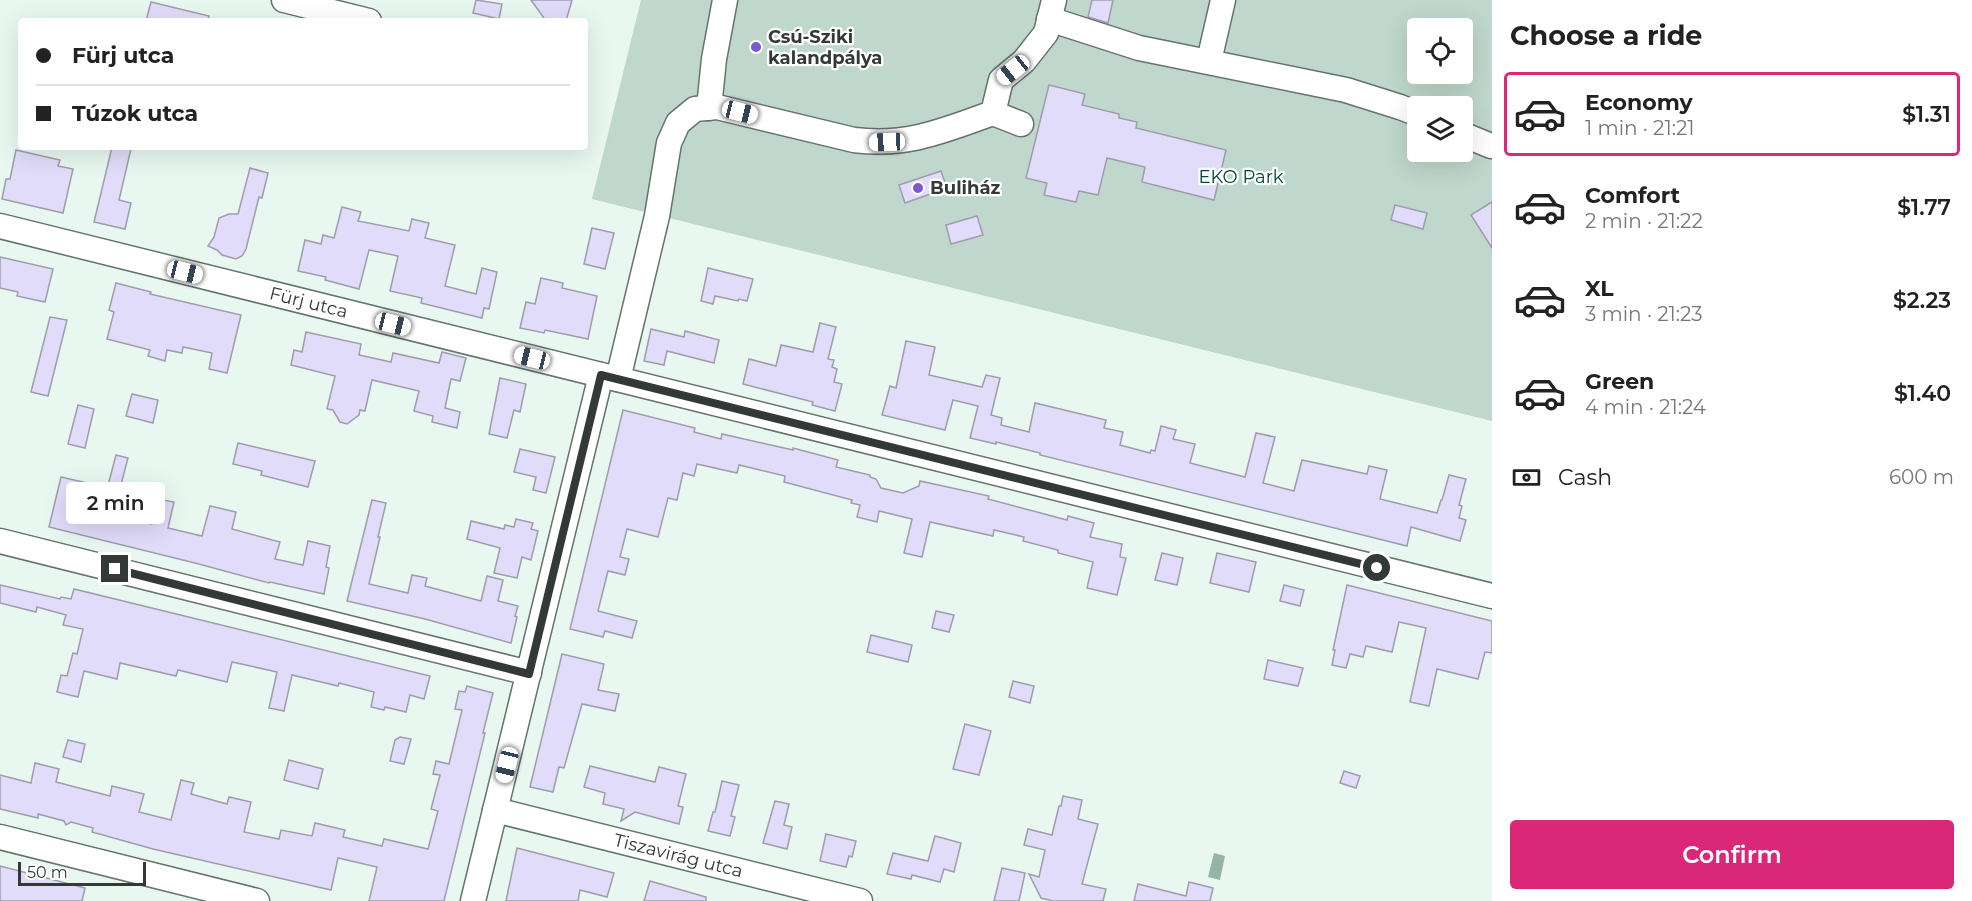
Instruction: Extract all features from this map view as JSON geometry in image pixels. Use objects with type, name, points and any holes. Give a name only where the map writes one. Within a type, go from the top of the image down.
[{"type":"street","points":[[284,0],[357,18]]},
{"type":"street","points":[[709,108],[714,59],[725,0]]},
{"type":"street","points":[[1209,61],[1223,0]]},
{"type":"street","points":[[993,113],[1001,80],[1024,61],[1046,33],[1052,9],[1139,48],[1346,90],[1407,109]]},
{"type":"street","points":[[473,901],[529,674],[610,377],[657,216],[669,143],[678,123],[695,110],[717,107],[874,143],[900,142],[938,133],[993,113],[1021,124]]},
{"type":"street","points":[[1473,138],[1492,146]]},
{"type":"street","name":"Fürj utca","points":[[0,226],[1492,596]]},
{"type":"street","points":[[0,541],[529,674]]},
{"type":"street","name":"Tiszavirág utca","points":[[495,810],[860,901]]},
{"type":"street","points":[[0,837],[258,901]]},
{"type":"green space","name":"EKO Park","points":[[641,0],[1492,0],[1492,421],[592,199]]},
{"type":"shaded area","points":[[1214,853],[1225,856],[1220,880],[1208,877]]},
{"type":"building","points":[[476,0],[502,4],[499,18],[473,13]]},
{"type":"building","points":[[531,0],[572,0],[567,18],[544,18]]},
{"type":"building","points":[[1092,0],[1113,0],[1108,23],[1088,17]]},
{"type":"building","points":[[151,2],[209,16],[209,18],[147,18]]},
{"type":"building","points":[[1049,85],[1085,94],[1082,105],[1119,114],[1119,118],[1137,122],[1136,128],[1226,150],[1214,200],[1142,182],[1145,167],[1107,158],[1098,195],[1079,191],[1076,202],[1044,195],[1047,183],[1026,178]]},
{"type":"building","points":[[16,150],[60,160],[58,166],[73,169],[63,213],[2,199],[6,179],[10,179]]},
{"type":"building","points":[[111,150],[131,150],[119,200],[131,203],[125,229],[94,222]]},
{"type":"building","points":[[250,168],[268,173],[262,198],[259,197],[246,249],[242,256],[236,259],[222,255],[208,246],[214,237],[219,218],[229,214],[238,214]]},
{"type":"building","name":"Buliház","points":[[941,171],[947,188],[905,203],[899,185]]},
{"type":"building","points":[[1492,202],[1492,248],[1471,215]]},
{"type":"building","points":[[1395,205],[1427,213],[1423,229],[1391,220]]},
{"type":"building","points":[[342,207],[361,212],[358,221],[409,231],[412,219],[429,223],[425,238],[455,245],[445,286],[476,294],[482,268],[497,272],[489,309],[484,308],[482,318],[421,303],[422,298],[390,291],[398,256],[369,250],[359,289],[325,280],[326,277],[298,271],[305,240],[321,244],[323,235],[334,238]]},
{"type":"building","points":[[977,216],[983,235],[951,244],[946,225]]},
{"type":"building","points":[[592,228],[614,233],[605,269],[584,264]]},
{"type":"building","points":[[0,257],[53,269],[45,302],[17,296],[18,292],[0,288]]},
{"type":"building","points":[[708,268],[753,279],[747,301],[715,296],[713,304],[701,301]]},
{"type":"building","points":[[541,278],[563,283],[562,288],[597,296],[588,339],[545,330],[544,333],[520,328],[526,302],[535,304]]},
{"type":"building","points":[[116,283],[151,292],[150,294],[241,315],[227,373],[209,369],[212,353],[183,347],[182,353],[167,350],[165,361],[148,356],[150,350],[107,339],[114,312],[109,310]]},
{"type":"building","points":[[50,317],[67,320],[48,396],[31,392]]},
{"type":"building","points":[[820,323],[836,327],[828,359],[834,360],[832,367],[837,369],[834,382],[842,384],[835,411],[812,405],[813,402],[743,384],[749,359],[776,366],[781,345],[813,352]]},
{"type":"building","points":[[651,329],[684,337],[685,331],[719,340],[714,363],[667,351],[664,365],[644,361]]},
{"type":"building","points":[[306,332],[361,344],[359,355],[391,362],[393,353],[439,363],[442,352],[466,358],[460,381],[451,379],[445,408],[460,412],[457,428],[432,422],[433,416],[414,411],[419,391],[372,380],[365,411],[360,410],[359,415],[347,424],[340,422],[333,410],[327,409],[335,376],[291,365],[294,350],[302,352]]},
{"type":"building","points":[[906,341],[935,347],[929,375],[982,387],[986,375],[1000,378],[991,415],[1002,418],[1001,425],[1029,432],[1035,403],[1106,420],[1104,428],[1123,432],[1120,445],[1150,453],[1151,450],[1155,451],[1161,426],[1176,430],[1173,439],[1195,444],[1190,463],[1245,477],[1256,433],[1275,437],[1263,483],[1294,491],[1302,460],[1367,474],[1369,466],[1387,470],[1380,499],[1437,513],[1449,475],[1466,479],[1459,505],[1462,506],[1459,518],[1466,520],[1460,541],[1411,527],[1407,546],[1040,455],[1040,453],[996,442],[996,444],[970,438],[978,406],[953,400],[945,430],[882,415],[890,386],[896,388]]},
{"type":"building","points":[[500,378],[526,384],[520,412],[514,410],[507,438],[489,434]]},
{"type":"building","points":[[132,394],[158,400],[153,423],[126,416]]},
{"type":"building","points":[[78,405],[94,409],[85,448],[68,444]]},
{"type":"building","points":[[623,410],[695,428],[694,432],[721,439],[722,434],[793,450],[793,448],[838,460],[836,467],[870,475],[876,479],[881,488],[903,493],[919,486],[920,481],[989,496],[988,499],[1067,520],[1068,516],[1094,523],[1090,537],[1122,544],[1120,557],[1126,558],[1117,595],[1087,588],[1093,562],[1023,541],[1024,537],[994,530],[993,536],[930,522],[922,557],[904,553],[912,519],[879,511],[877,522],[857,517],[860,505],[851,503],[852,500],[784,482],[785,476],[739,465],[737,473],[697,464],[694,476],[683,473],[677,500],[668,498],[658,537],[627,529],[620,557],[629,559],[625,575],[608,571],[598,611],[637,621],[632,638],[605,631],[603,637],[570,629]]},
{"type":"building","points":[[238,443],[315,461],[308,487],[261,475],[262,471],[233,464]]},
{"type":"building","points":[[520,449],[555,457],[546,493],[533,490],[536,477],[514,472]]},
{"type":"building","points":[[116,455],[128,458],[118,496],[106,493]]},
{"type":"building","points":[[61,477],[92,484],[88,501],[128,511],[126,518],[152,524],[158,499],[174,502],[168,528],[202,536],[210,506],[236,512],[232,529],[280,542],[275,559],[303,565],[308,541],[330,546],[324,594],[269,583],[49,527]]},
{"type":"building","points":[[372,500],[386,503],[369,584],[408,593],[412,575],[427,578],[425,586],[481,601],[487,576],[503,580],[498,601],[518,606],[511,643],[425,619],[347,601]]},
{"type":"building","points":[[516,519],[533,523],[531,529],[538,531],[531,560],[522,557],[517,578],[494,573],[500,548],[467,539],[471,521],[504,529],[505,525],[514,527]]},
{"type":"building","points":[[1162,553],[1183,558],[1177,585],[1155,580]]},
{"type":"building","points":[[1217,553],[1256,562],[1249,592],[1210,583]]},
{"type":"building","points":[[0,585],[60,599],[61,597],[71,599],[74,589],[430,676],[424,699],[410,695],[406,712],[385,707],[384,710],[371,707],[374,692],[292,675],[284,711],[269,708],[277,672],[232,662],[227,682],[178,670],[176,676],[120,663],[117,679],[84,671],[78,697],[57,692],[61,675],[67,676],[73,653],[77,654],[83,629],[63,625],[66,615],[37,607],[36,612],[0,603]]},
{"type":"building","points":[[1284,585],[1304,590],[1300,606],[1280,601]]},
{"type":"building","points":[[1347,585],[1492,621],[1492,653],[1485,652],[1478,679],[1437,669],[1429,706],[1410,702],[1426,628],[1399,622],[1392,652],[1366,646],[1363,657],[1350,654],[1346,668],[1332,665]]},
{"type":"building","points":[[936,611],[954,615],[949,632],[932,628]]},
{"type":"building","points":[[871,635],[912,645],[908,662],[867,652]]},
{"type":"building","points":[[562,654],[604,664],[598,690],[619,694],[615,711],[582,704],[564,768],[559,767],[553,792],[530,787]]},
{"type":"building","points":[[1268,660],[1303,668],[1298,686],[1264,679]]},
{"type":"building","points":[[1013,681],[1034,686],[1030,703],[1009,697]]},
{"type":"building","points":[[467,686],[493,693],[444,901],[369,901],[377,867],[338,858],[331,890],[153,849],[92,832],[93,828],[71,822],[66,825],[64,821],[38,814],[38,818],[0,809],[0,775],[31,783],[35,763],[59,769],[56,782],[110,796],[112,786],[144,794],[139,812],[171,820],[181,780],[194,783],[191,794],[227,804],[229,797],[251,802],[244,832],[279,839],[281,830],[312,836],[315,823],[345,830],[343,837],[382,846],[384,839],[428,849],[438,811],[431,809],[440,775],[433,774],[436,761],[449,764],[462,710],[455,709],[459,691],[465,692]]},
{"type":"building","points":[[965,724],[991,731],[979,775],[953,769]]},
{"type":"building","points":[[400,737],[411,739],[404,764],[390,761],[395,740]]},
{"type":"building","points":[[68,740],[85,744],[81,762],[63,757]]},
{"type":"building","points":[[289,760],[323,769],[318,789],[284,780]]},
{"type":"building","points":[[590,766],[655,782],[659,767],[686,774],[678,806],[683,807],[679,824],[635,812],[621,821],[624,809],[603,804],[605,793],[584,787]]},
{"type":"building","points":[[1344,771],[1360,776],[1356,788],[1340,783]]},
{"type":"building","points":[[722,781],[739,785],[731,816],[735,817],[730,836],[708,831]]},
{"type":"building","points":[[1063,796],[1082,800],[1078,819],[1098,824],[1082,884],[1106,889],[1103,901],[1053,901],[1041,898],[1029,874],[1039,877],[1045,850],[1024,845],[1028,829],[1052,835]]},
{"type":"building","points":[[775,801],[789,804],[784,825],[792,827],[787,849],[763,843]]},
{"type":"building","points":[[826,834],[856,841],[852,857],[849,856],[846,867],[820,861]]},
{"type":"building","points":[[935,836],[961,843],[954,872],[944,869],[940,882],[912,875],[911,879],[887,874],[893,853],[928,861]]},
{"type":"building","points":[[517,848],[614,873],[607,897],[580,890],[578,901],[506,901]]},
{"type":"building","points":[[0,866],[85,888],[82,901],[0,901]]},
{"type":"building","points":[[1002,868],[1025,873],[1019,901],[994,901]]},
{"type":"building","points":[[650,881],[706,897],[706,901],[644,901]]},
{"type":"building","points":[[1189,882],[1213,888],[1210,901],[1134,901],[1138,884],[1186,896]]},
{"type":"place","name":"Csú-Sziki kalandpálya","points":[[756,47]]},
{"type":"place","name":"Buliház","points":[[918,188]]},
{"type":"route","points":[[115,569],[529,674],[601,375],[1377,568]]}]
